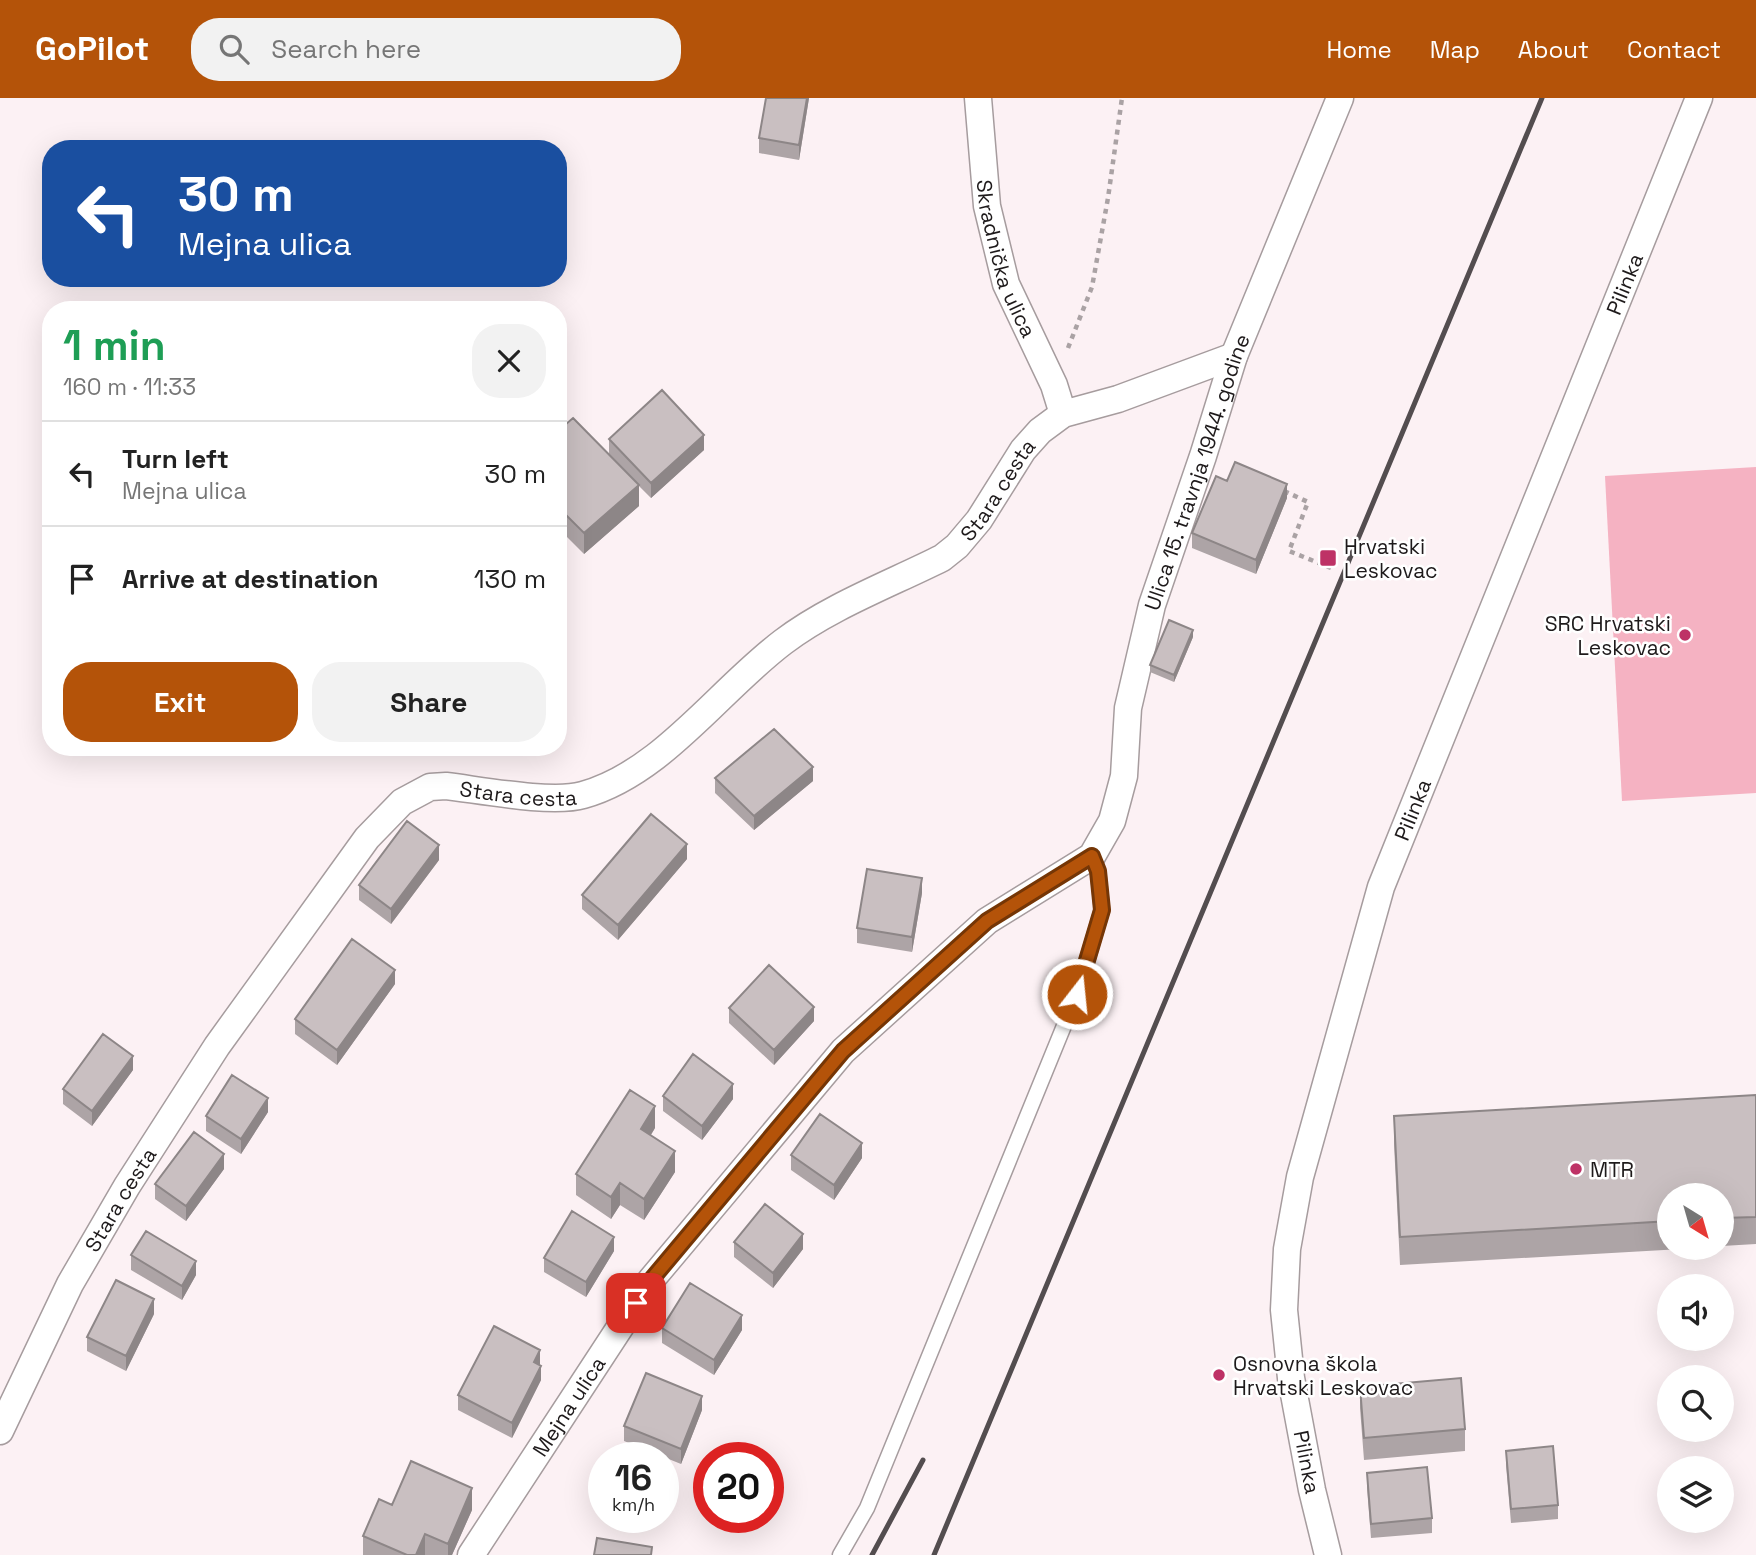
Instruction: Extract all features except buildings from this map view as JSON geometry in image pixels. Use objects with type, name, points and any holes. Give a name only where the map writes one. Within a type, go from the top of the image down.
[{"type":"street","name":"Skradnička ulica","points":[[978,98],[987,206],[1006,284],[1054,385],[1063,414]]},
{"type":"street","name":"Ulica 15. travnja 1944. godine","points":[[1092,856],[1112,821],[1124,776],[1128,708],[1152,605],[1234,356],[1340,98]]},
{"type":"street","name":"Pilinka","points":[[1328,1555],[1312,1490],[1291,1377],[1284,1310],[1287,1249],[1300,1177],[1381,887],[1699,98]]},
{"type":"street","name":"Stara cesta","points":[[0,1431],[70,1283],[127,1186],[217,1046],[367,838],[402,802],[430,786],[562,799],[582,795],[616,782],[640,768],[783,642],[812,623],[942,558],[957,546],[979,520],[1023,450],[1040,431],[1063,414],[1118,400],[1234,356]]},
{"type":"street","name":"Mejna ulica","points":[[471,1555],[651,1280],[843,1051],[987,921],[1092,856]]},
{"type":"lane","points":[[840,1555],[867,1508],[1077,994],[1102,910],[1098,871],[1092,856]]},
{"type":"path","points":[[1054,385],[1092,288],[1122,98]]},
{"type":"path","points":[[1273,487],[1308,502],[1289,551],[1331,568]]},
{"type":"shaded area","name":"SRC Hrvatski Leskovac","points":[[1756,467],[1756,793],[1622,801],[1605,476]]},
{"type":"railway","points":[[934,1555],[1542,98]]},
{"type":"railway","points":[[872,1555],[923,1460]]},
{"type":"place","name":"Hrvatski Leskovac","points":[[1328,558]]},
{"type":"place","name":"SRC Hrvatski Leskovac","points":[[1685,635]]},
{"type":"place","name":"MTR","points":[[1576,1169]]},
{"type":"place","name":"Osnovna škola Hrvatski Leskovac","points":[[1219,1375]]},
{"type":"route","points":[[636,1303],[651,1280],[843,1051],[987,921],[1092,856],[1098,871],[1102,910],[1077,994]]}]
